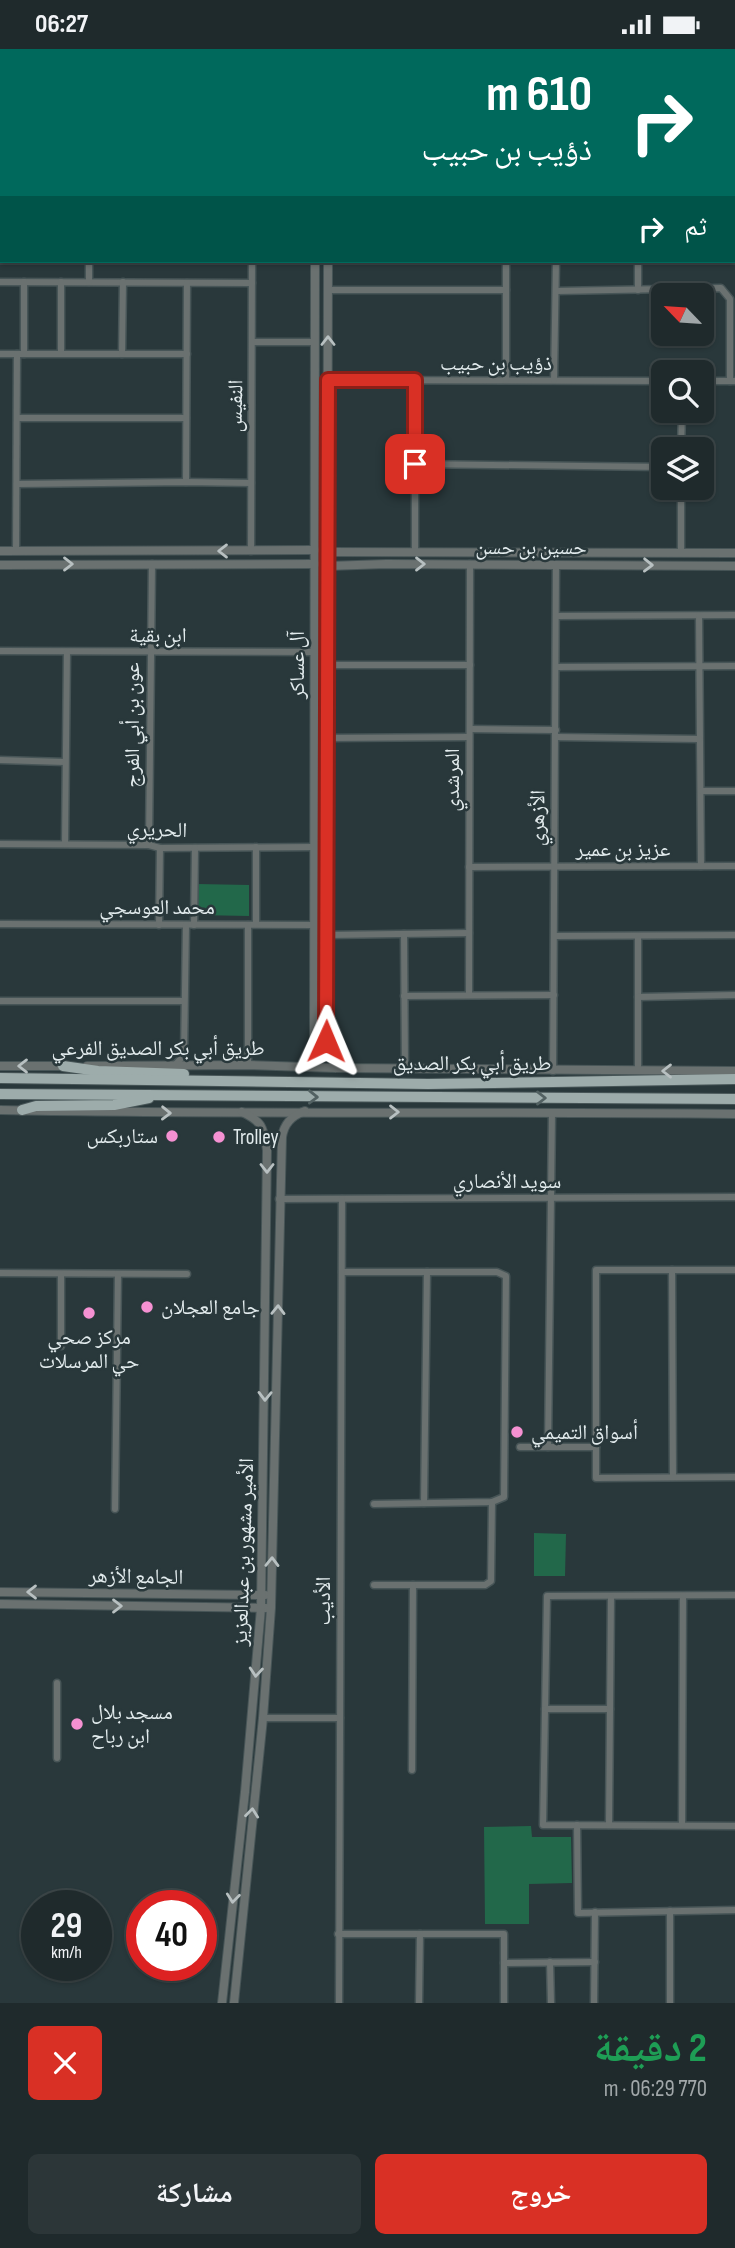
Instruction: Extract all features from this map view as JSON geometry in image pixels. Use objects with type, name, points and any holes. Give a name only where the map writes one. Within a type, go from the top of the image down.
[{"type":"main road","points":[[63,1066],[98,1071],[194,1074],[208,1081]]},
{"type":"main road","name":"طريق أبي بكر الصديق","points":[[0,1079],[428,1084],[735,1079]]},
{"type":"main road","name":"طريق أبي بكر الصديق","points":[[0,1094],[735,1099]]},
{"type":"main road","points":[[22,1111],[36,1106],[124,1104],[155,1095]]},
{"type":"street","points":[[89,263],[89,282]]},
{"type":"street","name":"النفيس","points":[[251,551],[252,263]]},
{"type":"street","points":[[315,263],[328,263]]},
{"type":"street","name":"آل عساكر","points":[[302,1067],[314,1038],[315,263]]},
{"type":"street","name":"آل عساكر","points":[[328,263],[326,1041],[336,1068]]},
{"type":"street","points":[[506,263],[506,380]]},
{"type":"street","points":[[554,380],[555,263]]},
{"type":"street","points":[[638,263],[638,290]]},
{"type":"street","points":[[0,282],[252,283]]},
{"type":"street","points":[[16,551],[24,282]]},
{"type":"street","points":[[61,282],[61,353]]},
{"type":"street","points":[[122,354],[123,282]]},
{"type":"street","points":[[186,482],[187,283]]},
{"type":"street","points":[[556,291],[721,288],[730,299],[733,381],[714,381]]},
{"type":"street","points":[[329,290],[506,291]]},
{"type":"street","points":[[253,342],[314,342]]},
{"type":"street","points":[[0,354],[187,354]]},
{"type":"street","name":"ذؤيب بن حبيب","points":[[328,380],[651,381]]},
{"type":"street","points":[[415,380],[415,551]]},
{"type":"street","points":[[18,418],[186,418]]},
{"type":"street","points":[[415,464],[651,467]]},
{"type":"street","points":[[17,484],[251,483]]},
{"type":"street","points":[[681,500],[681,552]]},
{"type":"street","points":[[0,551],[316,550]]},
{"type":"street","points":[[386,551],[386,564]]},
{"type":"street","points":[[553,551],[555,564]]},
{"type":"street","name":"حسين بن حسن","points":[[328,552],[735,553]]},
{"type":"street","points":[[352,552],[345,555],[344,561],[353,565]]},
{"type":"street","name":"عون بن أبي الفرج","points":[[149,845],[152,564]]},
{"type":"street","points":[[0,565],[315,564]]},
{"type":"street","name":"المرشدي","points":[[469,995],[470,564]]},
{"type":"street","name":"الأزهري","points":[[553,1071],[557,667],[555,564]]},
{"type":"street","name":"حسين بن حسن","points":[[328,566],[735,566]]},
{"type":"street","points":[[556,616],[735,615]]},
{"type":"street","points":[[699,616],[701,866]]},
{"type":"street","name":"ابن بقية","points":[[0,651],[315,652]]},
{"type":"street","points":[[65,844],[67,652]]},
{"type":"street","points":[[328,665],[470,665]]},
{"type":"street","points":[[557,667],[735,666]]},
{"type":"street","points":[[471,729],[699,739]]},
{"type":"street","points":[[327,738],[469,737]]},
{"type":"street","points":[[0,760],[65,762]]},
{"type":"street","points":[[701,791],[735,791]]},
{"type":"street","name":"الحريري","points":[[0,844],[149,845],[160,848],[313,847]]},
{"type":"street","points":[[248,1065],[256,847]]},
{"type":"street","points":[[159,925],[160,848]]},
{"type":"street","points":[[194,925],[195,848]]},
{"type":"street","name":"عزيز بن عمير","points":[[469,867],[735,866]]},
{"type":"street","points":[[314,889],[327,888]]},
{"type":"street","name":"محمد العوسجي","points":[[0,924],[314,925]]},
{"type":"street","points":[[175,1065],[184,1055],[186,925]]},
{"type":"street","points":[[327,935],[469,933]]},
{"type":"street","points":[[404,934],[405,1069]]},
{"type":"street","points":[[555,936],[735,936]]},
{"type":"street","points":[[638,936],[638,1070]]},
{"type":"street","points":[[404,996],[554,995]]},
{"type":"street","points":[[638,997],[735,995]]},
{"type":"street","points":[[0,1001],[184,1001]]},
{"type":"street","points":[[314,1038],[316,1044],[321,1046],[326,1041]]},
{"type":"street","points":[[184,1055],[195,1065]]},
{"type":"street","name":"طريق أبي بكر الصديق الفرعي","points":[[0,1066],[248,1065],[553,1071],[735,1071]]},
{"type":"street","points":[[0,1110],[735,1114]]},
{"type":"street","name":"الأمير مشهور بن عبدالعزيز","points":[[222,2003],[266,1608],[271,1595],[282,1132],[287,1122],[304,1111]]},
{"type":"street","points":[[242,1112],[261,1124],[266,1143],[272,1138],[281,1143]]},
{"type":"street","points":[[548,1447],[552,1113]]},
{"type":"street","name":"الأمير مشهور بن عبدالعزيز","points":[[234,2003],[263,1718],[266,1608],[262,1595],[266,1143]]},
{"type":"street","name":"سويد الأنصاري","points":[[279,1199],[735,1197]]},
{"type":"street","name":"الأديب","points":[[339,2003],[342,1199]]},
{"type":"street","points":[[735,1270],[596,1270],[596,1478],[735,1477]]},
{"type":"street","points":[[672,1271],[673,1477]]},
{"type":"street","points":[[342,1272],[497,1272],[506,1276],[504,1497],[492,1502],[373,1504]]},
{"type":"street","points":[[424,1503],[427,1272]]},
{"type":"street","points":[[0,1273],[187,1273]]},
{"type":"street","points":[[61,1274],[61,1346]]},
{"type":"street","points":[[115,1509],[118,1274]]},
{"type":"street","points":[[520,1447],[596,1447]]},
{"type":"street","points":[[374,1585],[485,1585],[491,1581],[492,1502]]},
{"type":"street","points":[[412,1770],[413,1585]]},
{"type":"street","name":"الجامع الأزهر","points":[[0,1592],[271,1595]]},
{"type":"street","points":[[73,1605],[74,1593]]},
{"type":"street","points":[[735,1595],[547,1596],[543,1825],[735,1826]]},
{"type":"street","points":[[682,1825],[683,1596]]},
{"type":"street","points":[[609,1825],[611,1597]]},
{"type":"street","name":"الجامع الأزهر","points":[[0,1604],[266,1608]]},
{"type":"street","points":[[57,1683],[57,1758]]},
{"type":"street","points":[[545,1709],[610,1709]]},
{"type":"street","points":[[263,1718],[340,1718]]},
{"type":"street","points":[[577,1825],[578,1913],[735,1910]]},
{"type":"street","points":[[670,1911],[670,2003]]},
{"type":"street","points":[[594,2003],[595,1912]]},
{"type":"street","points":[[338,1934],[503,1934],[504,2003]]},
{"type":"street","points":[[419,2003],[420,1934]]},
{"type":"street","points":[[550,1962],[551,2003]]},
{"type":"street","points":[[504,1963],[595,1962]]},
{"type":"green space","points":[[197,884],[249,885],[249,916],[197,915]]},
{"type":"green space","points":[[534,1533],[566,1534],[565,1576],[534,1576]]},
{"type":"green space","points":[[531,1826],[532,1837],[571,1837],[572,1883],[529,1884],[529,1924],[485,1924],[484,1827]]},
{"type":"place","name":"ستاربكس","points":[[172,1136]]},
{"type":"place","name":"Trolley","points":[[219,1137]]},
{"type":"place","name":"جامع العجلان","points":[[147,1307]]},
{"type":"place","name":"مركز صحي حي المرسلات","points":[[89,1313]]},
{"type":"place","name":"أسواق التميمي","points":[[517,1432]]},
{"type":"place","name":"مسجد بلال ابن رباح","points":[[77,1724]]},
{"type":"route","points":[[326,1041],[328,380],[415,380],[415,464]]}]
